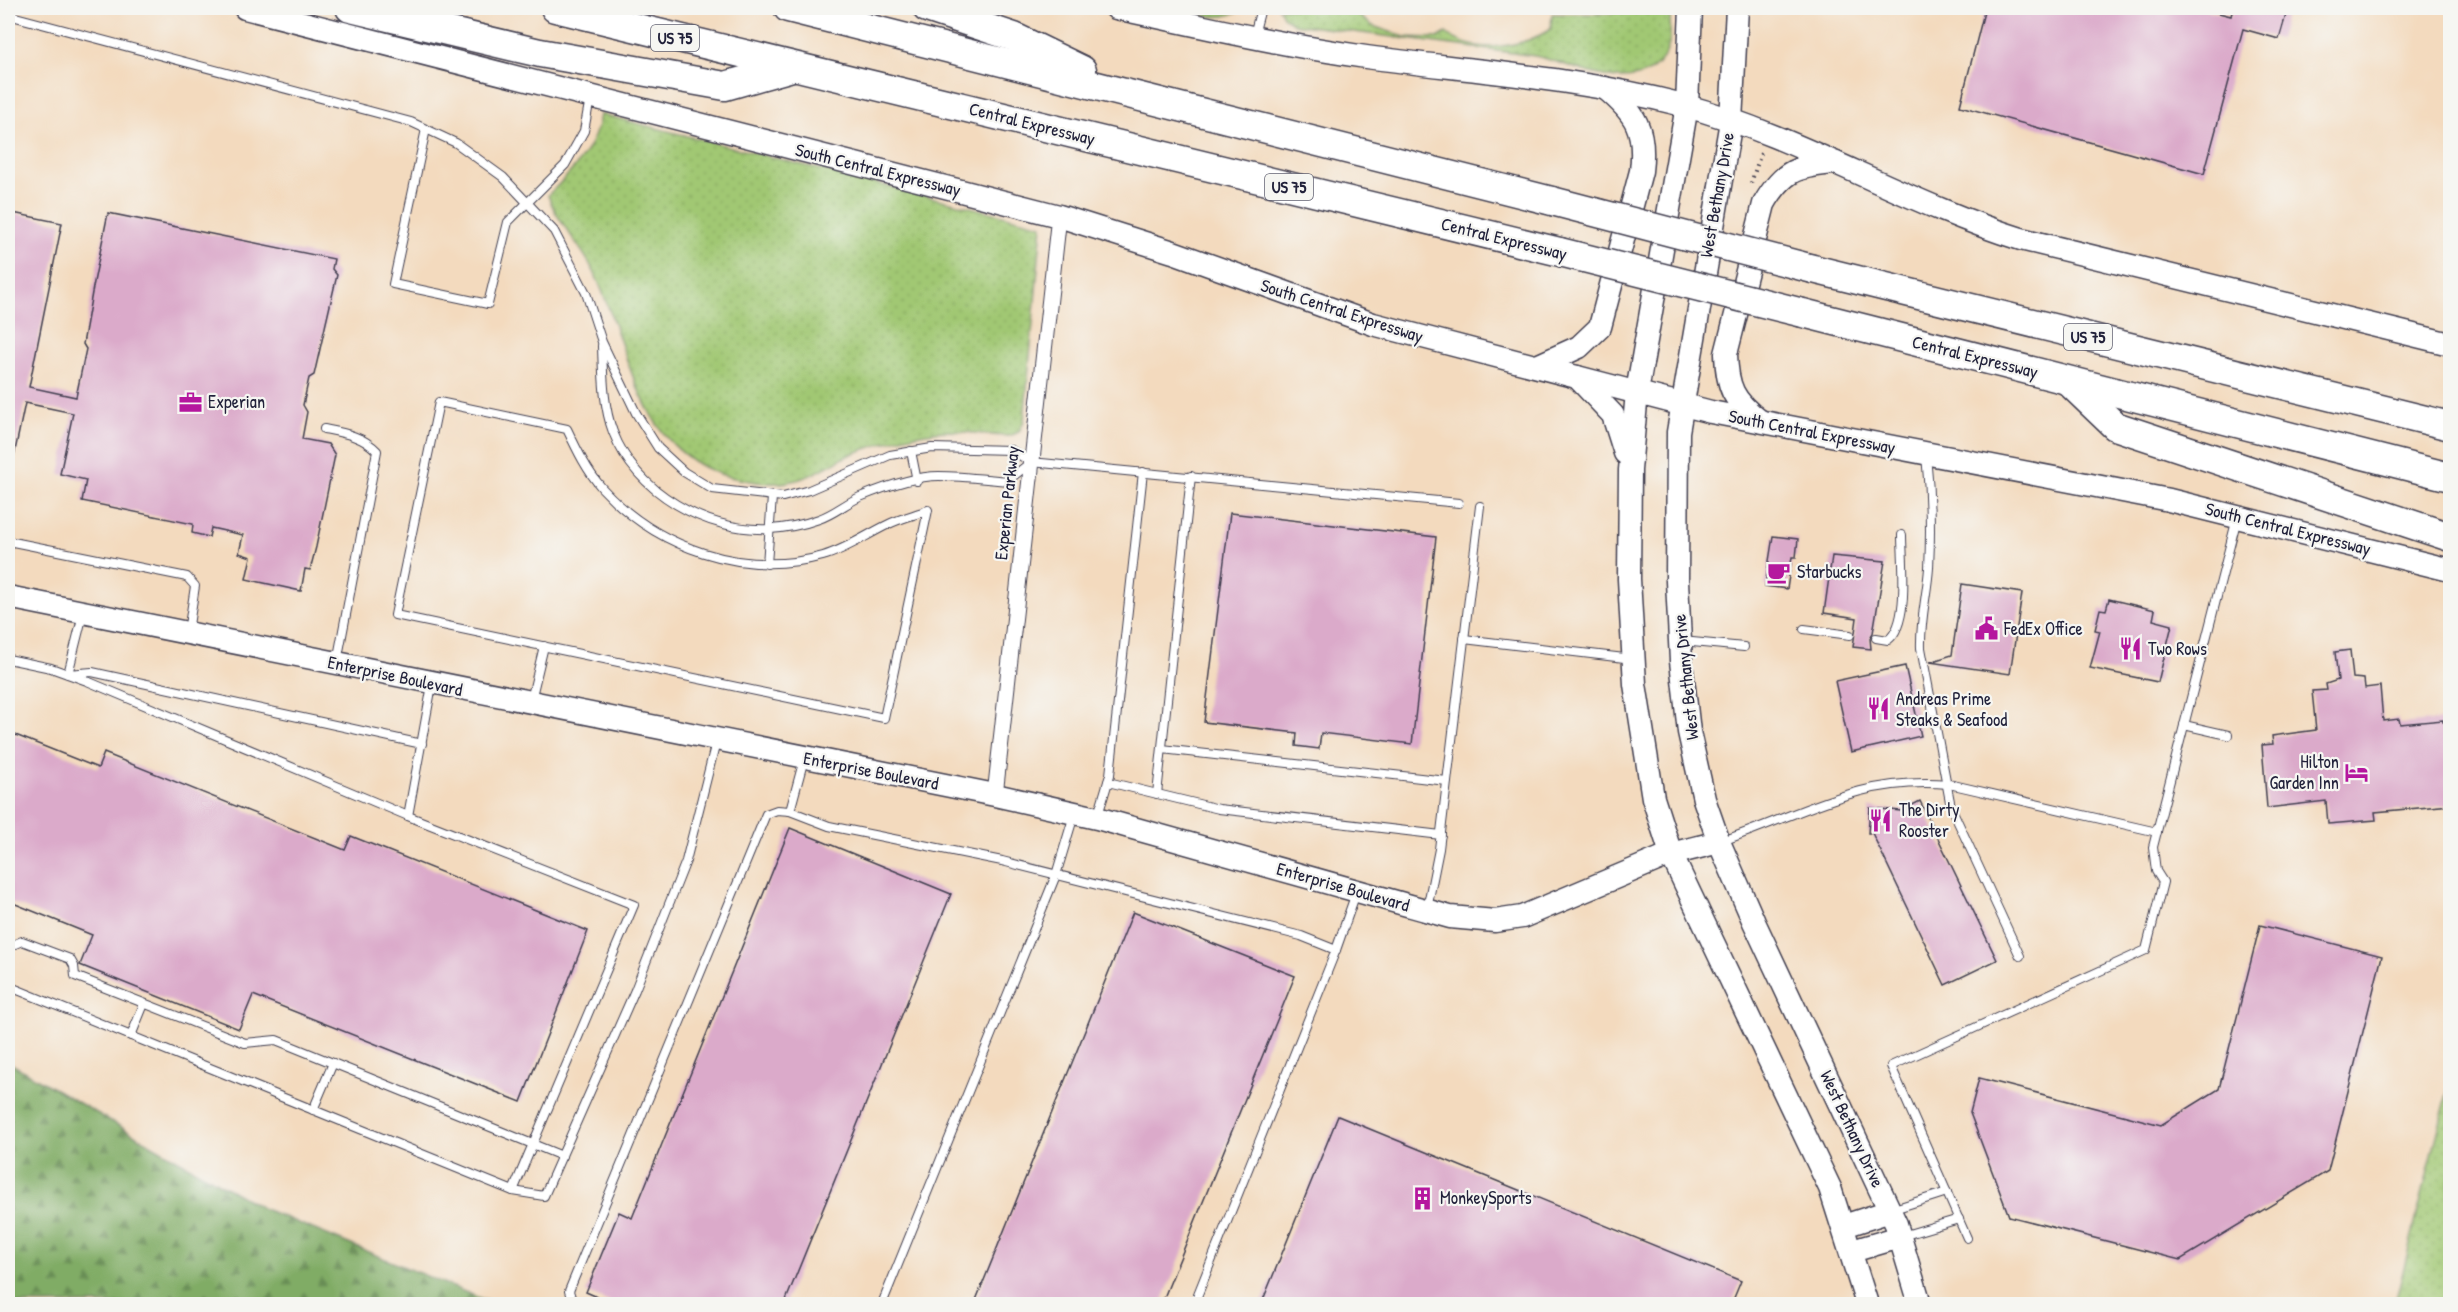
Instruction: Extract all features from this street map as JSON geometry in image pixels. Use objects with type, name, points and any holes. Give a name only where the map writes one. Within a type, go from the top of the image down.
[{"type":"highway","points":[[350,8],[540,53],[725,86],[794,67]]},
{"type":"highway","name":"Central Expressway","points":[[555,8],[1560,252],[2451,477]]},
{"type":"highway","name":"US 75","points":[[788,8],[1813,269],[2451,426]]},
{"type":"highway","points":[[927,8],[1014,37],[1135,96]]},
{"type":"highway","points":[[2067,380],[2115,426],[2451,537]]},
{"type":"highway","points":[[2363,404],[2451,406]]},
{"type":"main road","name":"South Central Expressway","points":[[245,8],[1059,216],[1161,248],[1373,324],[1637,392],[1763,424],[2111,487],[2451,570]]},
{"type":"main road","points":[[1116,8],[1253,38],[1365,57],[1543,77],[1688,106],[1841,163],[1976,225],[2021,239],[2451,344]]},
{"type":"main road","points":[[1691,8],[1688,106],[1637,392],[1630,470],[1629,579],[1634,659],[1644,753],[1653,798],[1671,854],[1830,1188],[1868,1305]]},
{"type":"main road","name":"West Bethany Drive","points":[[1737,8],[1731,121],[1681,403],[1676,491],[1680,640],[1689,732],[1704,799],[1719,842],[1754,922],[1890,1211],[1920,1305]]},
{"type":"main road","points":[[1537,366],[1579,347],[1600,327],[1641,171],[1644,146],[1638,125],[1623,104],[1605,88]]},
{"type":"main road","points":[[1763,424],[1740,406],[1726,373],[1726,354],[1764,204],[1775,185],[1789,172],[1805,166],[1841,163]]},
{"type":"main road","points":[[1576,376],[1613,415],[1630,470]]},
{"type":"main road","name":"Enterprise Boulevard","points":[[8,597],[530,704],[995,795],[1096,818],[1450,917],[1495,921],[1522,917],[1671,854],[1719,842]]},
{"type":"main road","points":[[1844,1226],[1890,1211]]},
{"type":"main road","points":[[1852,1251],[1900,1237]]},
{"type":"street","name":"Experian Parkway","points":[[995,795],[1059,216]]},
{"type":"lane","points":[[1253,38],[1261,8]]},
{"type":"lane","points":[[8,15],[411,122],[456,143],[503,177],[554,231],[586,293],[602,342],[636,413],[658,448],[675,464],[712,489],[783,497],[809,490],[890,455],[932,448],[1011,450],[1031,462],[1458,503]]},
{"type":"lane","points":[[426,129],[393,284],[488,304],[508,222],[565,165],[584,131],[590,96]]},
{"type":"lane","points":[[602,342],[604,390],[613,431],[630,463],[660,494],[694,515],[728,525],[770,529],[820,519],[860,497],[936,476],[1007,481],[1031,462]]},
{"type":"lane","points":[[439,402],[567,429],[582,459],[602,487],[632,516],[666,539],[715,557],[767,564],[803,560],[841,550],[889,524],[927,510],[884,718],[544,646],[395,615],[439,402]]},
{"type":"lane","points":[[324,429],[352,435],[369,442],[377,452],[336,664]]},
{"type":"lane","points":[[911,451],[917,481]]},
{"type":"lane","points":[[1926,454],[1930,539],[1929,569],[1920,632],[1921,648],[1949,784],[1951,807],[2020,956]]},
{"type":"lane","points":[[1096,818],[1108,782],[1143,472]]},
{"type":"lane","points":[[1157,794],[1191,476]]},
{"type":"lane","points":[[767,564],[772,497]]},
{"type":"lane","points":[[1426,911],[1441,835],[1480,506]]},
{"type":"lane","points":[[1967,1238],[1892,1066],[2146,950],[2163,882],[2156,871],[2153,847],[2237,516]]},
{"type":"lane","points":[[1876,638],[1888,640],[1896,634],[1902,617],[1902,535]]},
{"type":"lane","points":[[8,541],[188,577],[195,586],[188,633]]},
{"type":"lane","points":[[68,674],[83,612]]},
{"type":"lane","points":[[1804,629],[1850,635]]},
{"type":"lane","points":[[1464,639],[1634,659]]},
{"type":"lane","points":[[1680,640],[1744,647]]},
{"type":"lane","points":[[530,704],[544,646]]},
{"type":"lane","points":[[8,659],[68,674],[408,816],[634,905],[513,1191]]},
{"type":"lane","points":[[68,674],[92,672],[422,744]]},
{"type":"lane","points":[[408,816],[432,683]]},
{"type":"lane","points":[[2184,725],[2228,735]]},
{"type":"lane","points":[[8,986],[513,1191],[544,1196],[635,990],[686,861],[716,740]]},
{"type":"lane","points":[[1162,749],[1447,781]]},
{"type":"lane","points":[[790,811],[804,758]]},
{"type":"lane","points":[[1108,782],[1220,809],[1441,835]]},
{"type":"lane","points":[[1719,842],[1777,822],[1828,799],[1861,789],[1926,782],[1949,784],[2157,832]]},
{"type":"lane","points":[[573,1305],[569,1291],[766,814],[777,810],[790,811],[830,826],[1002,861],[1302,936],[1336,951]]},
{"type":"lane","points":[[882,1305],[1056,875],[1074,813]]},
{"type":"lane","points":[[1194,1305],[1336,951],[1357,891]]},
{"type":"lane","points":[[8,946],[22,941],[70,959],[74,966],[75,976],[144,1004],[245,1043],[276,1040],[562,1156]]},
{"type":"lane","points":[[131,1036],[144,1004]]},
{"type":"lane","points":[[313,1110],[333,1062]]},
{"type":"lane","points":[[1890,1211],[1947,1191]]},
{"type":"lane","points":[[1900,1237],[1959,1219]]},
{"type":"green space","points":[[1169,8],[1243,8],[1235,13],[1217,17]]},
{"type":"green space","points":[[1279,8],[1342,8],[1351,10],[1373,26],[1405,37],[1438,38],[1446,33],[1471,45],[1484,47],[1513,44],[1539,35],[1551,29],[1552,14],[1612,14],[1620,8],[1670,8],[1670,37],[1666,53],[1654,68],[1640,76],[1623,78],[1587,72],[1535,56],[1294,24],[1283,16]]},
{"type":"green space","points":[[600,114],[1042,225],[1024,421],[1019,432],[1010,436],[947,431],[912,436],[854,453],[806,477],[776,483],[739,479],[705,468],[679,450],[658,426],[642,398],[594,272],[557,214],[548,195],[573,169],[588,149],[594,138]]},
{"type":"green space","points":[[8,1062],[262,1208],[494,1304],[8,1304]]},
{"type":"green space","points":[[2450,1083],[2450,1304],[2395,1304]]},
{"type":"building","points":[[1985,8],[2199,8],[2231,16],[2233,8],[2288,8],[2279,39],[2243,29],[2204,174],[1960,106]]},
{"type":"building","name":"Experian","points":[[8,212],[62,223],[29,387],[76,397],[86,349],[83,344],[108,213],[334,259],[332,269],[337,275],[314,375],[309,378],[303,405],[307,412],[302,439],[328,444],[335,455],[316,547],[310,570],[305,569],[301,591],[246,579],[251,557],[239,553],[243,535],[211,528],[209,537],[192,533],[193,524],[82,501],[86,480],[60,474],[73,413],[25,403],[14,456],[8,455]]},
{"type":"building","points":[[1230,513],[1436,537],[1412,744],[1321,733],[1319,749],[1296,746],[1297,733],[1204,722]]},
{"type":"building","name":"Starbucks","points":[[1773,536],[1798,539],[1796,557],[1792,557],[1787,589],[1765,586]]},
{"type":"building","points":[[1832,556],[1885,561],[1873,633],[1870,638],[1871,649],[1853,647],[1857,618],[1824,613]]},
{"type":"building","name":"FedEx Office","points":[[1962,584],[2022,593],[2010,674],[1930,662],[1952,655]]},
{"type":"building","name":"Two Rows","points":[[2109,599],[2155,610],[2153,620],[2172,625],[2158,682],[2090,668],[2100,631],[2095,630],[2100,609],[2106,610]]},
{"type":"building","name":"Hilton Garden Inn","points":[[2350,650],[2353,678],[2364,679],[2365,688],[2380,686],[2383,721],[2399,719],[2400,724],[2443,720],[2443,722],[2451,722],[2451,805],[2375,812],[2376,820],[2328,824],[2326,801],[2267,808],[2262,745],[2273,744],[2272,736],[2316,730],[2312,691],[2327,690],[2326,684],[2338,680],[2335,652]]},
{"type":"building","name":"Andreas Prime Steaks & Seafood","points":[[1905,666],[1921,736],[1851,752],[1835,681]]},
{"type":"building","points":[[8,732],[98,768],[104,753],[345,850],[351,836],[588,931],[521,1102],[253,995],[239,1029],[80,965],[92,935],[8,901]]},
{"type":"building","points":[[1920,801],[1997,960],[1945,985],[1872,833],[1868,833],[1870,808],[1901,811]]},
{"type":"building","points":[[790,828],[951,894],[784,1305],[616,1305],[586,1292],[619,1212],[632,1218]]},
{"type":"building","points":[[1133,912],[1295,976],[1161,1305],[974,1305]]},
{"type":"building","points":[[2260,925],[2382,956],[2328,1171],[2180,1260],[2009,1216],[1970,1113],[1979,1078],[2161,1125],[2219,1089]]},
{"type":"building","name":"MonkeySports","points":[[1338,1116],[1741,1281],[1731,1305],[1261,1305]]},
{"type":"place","name":"Experian","points":[[190,402]]},
{"type":"place","name":"Starbucks","points":[[1779,572]]},
{"type":"place","name":"FedEx Office","points":[[1986,629]]},
{"type":"place","name":"Two Rows","points":[[2130,649]]},
{"type":"place","name":"Andreas Prime Steaks & Seafood","points":[[1878,709]]},
{"type":"place","name":"Hilton Garden Inn","points":[[2357,772]]},
{"type":"place","name":"The Dirty Rooster","points":[[1881,820]]},
{"type":"place","name":"MonkeySports","points":[[1422,1198]]}]
